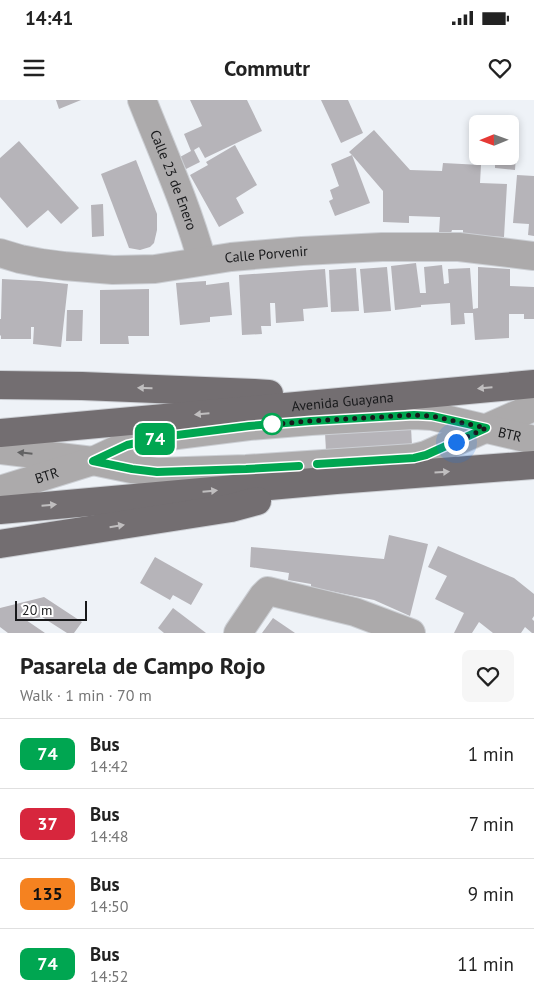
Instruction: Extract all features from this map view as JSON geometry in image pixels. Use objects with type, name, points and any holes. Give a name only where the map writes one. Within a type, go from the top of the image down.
[{"type":"main road","name":"Avenida Guayana","points":[[0,432],[534,384]]},
{"type":"main road","points":[[0,385],[254,392],[333,402]]},
{"type":"main road","points":[[0,510],[336,480],[534,465]]},
{"type":"main road","points":[[0,544],[231,508],[336,480]]},
{"type":"street","name":"Calle 23 de Enero","points":[[142,100],[186,210],[202,261]]},
{"type":"street","name":"Calle Porvenir","points":[[0,253],[41,263],[113,270],[155,269],[231,257],[302,251],[401,246],[459,247],[534,256]]},
{"type":"street","name":"BTR","points":[[0,450],[93,461],[157,472],[246,469],[414,458],[426,455],[534,407]]},
{"type":"street","name":"BTR","points":[[0,490],[93,461],[127,445],[169,436],[249,426],[414,415],[432,416],[534,440]]},
{"type":"street","points":[[238,633],[262,596],[268,592],[355,612],[411,633]]},
{"type":"building","points":[[56,100],[81,100],[59,109]]},
{"type":"building","points":[[190,100],[247,100],[262,131],[205,158],[199,147],[194,150],[200,162],[186,169],[180,157],[191,151],[184,134],[202,126]]},
{"type":"building","points":[[321,100],[348,100],[363,133],[341,143]]},
{"type":"building","points":[[374,130],[410,170],[442,171],[443,163],[481,165],[480,183],[507,184],[504,237],[463,235],[463,230],[439,233],[440,217],[409,216],[409,223],[383,222],[383,191],[349,152]]},
{"type":"building","points":[[19,141],[79,208],[61,224],[48,210],[27,228],[0,197],[0,158]]},
{"type":"building","points":[[235,145],[257,185],[236,198],[244,213],[219,227],[190,175],[208,165],[206,162]]},
{"type":"building","points":[[352,155],[370,203],[335,216],[329,201],[333,199],[330,190],[339,186],[331,164]]},
{"type":"building","points":[[136,160],[157,214],[157,230],[154,243],[150,247],[140,250],[129,248],[101,174]]},
{"type":"building","points":[[495,165],[515,165],[515,170],[495,168]]},
{"type":"building","points":[[517,175],[534,176],[534,236],[528,235],[529,224],[513,223]]},
{"type":"building","points":[[103,204],[104,236],[92,237],[91,205]]},
{"type":"building","points":[[416,263],[420,293],[426,293],[424,267],[442,265],[444,284],[449,283],[448,269],[470,268],[473,309],[478,308],[478,267],[510,269],[510,286],[534,287],[534,319],[524,319],[524,314],[509,314],[509,338],[475,340],[473,313],[464,313],[465,324],[451,325],[450,303],[421,305],[421,307],[395,310],[391,266]]},
{"type":"building","points":[[387,267],[391,311],[364,313],[360,269]]},
{"type":"building","points":[[356,268],[359,311],[331,312],[329,270]]},
{"type":"building","points":[[325,269],[328,307],[303,309],[304,321],[276,323],[275,303],[270,303],[271,326],[261,326],[262,334],[242,335],[239,275]]},
{"type":"building","points":[[2,279],[68,284],[61,347],[33,344],[34,327],[31,327],[31,339],[1,339]]},
{"type":"building","points":[[206,281],[206,285],[229,282],[232,315],[210,317],[210,322],[180,325],[176,283]]},
{"type":"building","points":[[149,289],[149,336],[128,336],[129,344],[100,344],[100,290]]},
{"type":"building","points":[[67,310],[83,310],[82,341],[66,341]]},
{"type":"building","points":[[411,428],[412,445],[326,451],[325,433]]},
{"type":"building","points":[[389,535],[428,544],[410,616],[374,600],[311,587],[311,584],[288,580],[289,573],[250,567],[251,547],[384,559]]},
{"type":"building","points":[[438,546],[514,578],[534,594],[534,616],[532,619],[534,621],[534,633],[525,627],[521,633],[493,633],[479,622],[472,633],[454,633],[464,613],[435,599],[447,576],[428,567]]},
{"type":"building","points":[[155,557],[203,584],[191,605],[173,595],[170,600],[140,583]]},
{"type":"building","points":[[44,597],[82,622],[74,633],[67,633],[42,617],[26,620],[45,633],[8,633],[0,627],[0,608]]},
{"type":"building","points":[[173,608],[206,633],[164,633],[158,628]]},
{"type":"building","points":[[273,618],[295,633],[262,633]]},
{"type":"bus line","name":"74","points":[[299,466],[157,472],[93,461],[127,445],[169,436],[249,426],[414,415],[432,416],[486,428],[426,455],[414,458],[317,464]]},
{"type":"route","points":[[272,424],[264,425],[414,415],[432,416],[486,428],[456,442]]}]
